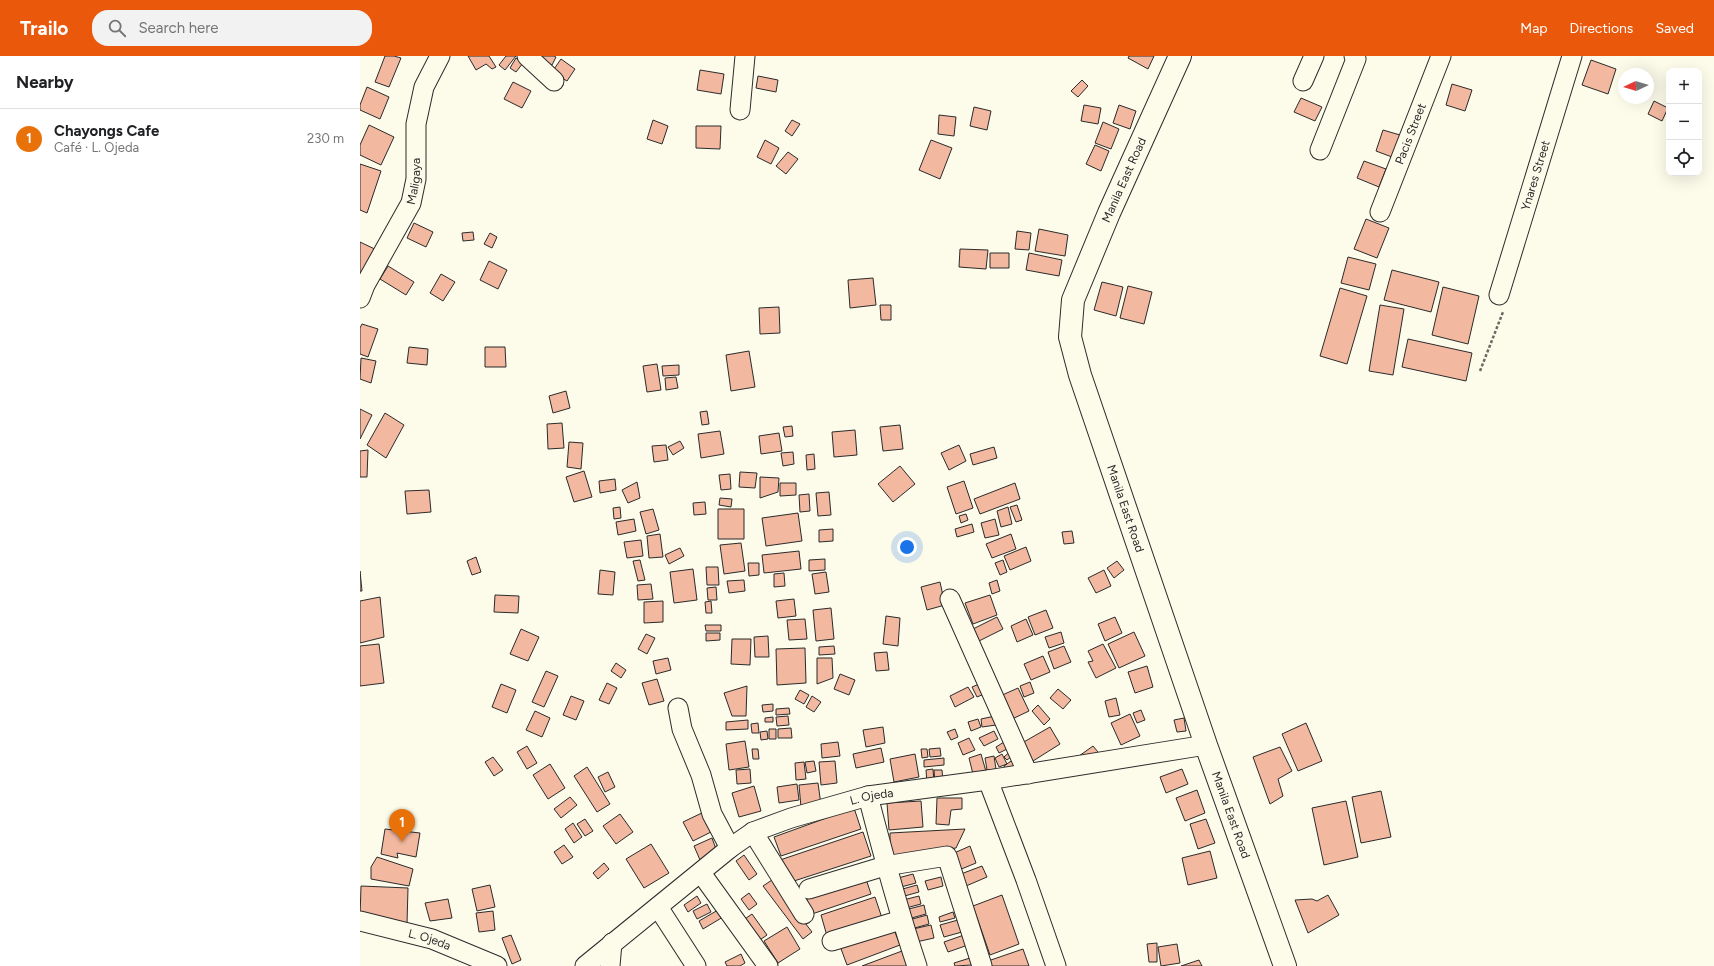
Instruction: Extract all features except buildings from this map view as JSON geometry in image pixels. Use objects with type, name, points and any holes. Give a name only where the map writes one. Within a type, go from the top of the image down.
[{"type":"main road","name":"Manila East Road","points":[[1180,56],[1109,213],[1072,300],[1070,337],[1080,375],[1206,745],[1285,966]]},
{"type":"street","name":"Maligaya","points":[[360,298],[365,285],[411,203],[416,180],[416,124],[424,87],[440,56]]},
{"type":"street","points":[[527,56],[554,82]]},
{"type":"street","points":[[740,110],[745,56]]},
{"type":"street","points":[[1303,81],[1314,56]]},
{"type":"street","points":[[1320,150],[1356,59],[1354,56]]},
{"type":"street","name":"Pacis Street","points":[[1380,212],[1441,56]]},
{"type":"street","name":"Ynares Street","points":[[1499,295],[1572,56]]},
{"type":"street","points":[[950,599],[1028,774]]},
{"type":"street","points":[[678,708],[682,729],[701,775],[712,814],[730,848]]},
{"type":"street","name":"L. Ojeda","points":[[585,966],[730,848],[753,832],[790,818],[868,796],[1028,774],[1206,745]]},
{"type":"street","points":[[988,780],[1026,880],[1056,966]]},
{"type":"street","points":[[868,796],[885,866],[901,920],[917,966]]},
{"type":"street","points":[[753,832],[804,914]]},
{"type":"street","points":[[809,889],[885,866],[947,856],[982,966]]},
{"type":"street","points":[[700,873],[768,966]]},
{"type":"street","points":[[658,907],[696,966]]},
{"type":"street","points":[[832,941],[901,920]]},
{"type":"street","name":"L. Ojeda","points":[[360,921],[432,938],[497,966]]},
{"type":"street","points":[[610,966],[612,943]]},
{"type":"path","points":[[1480,371],[1505,306],[1499,295]]},
{"type":"place","name":"Chayongs Cafe","points":[[402,842]]}]
